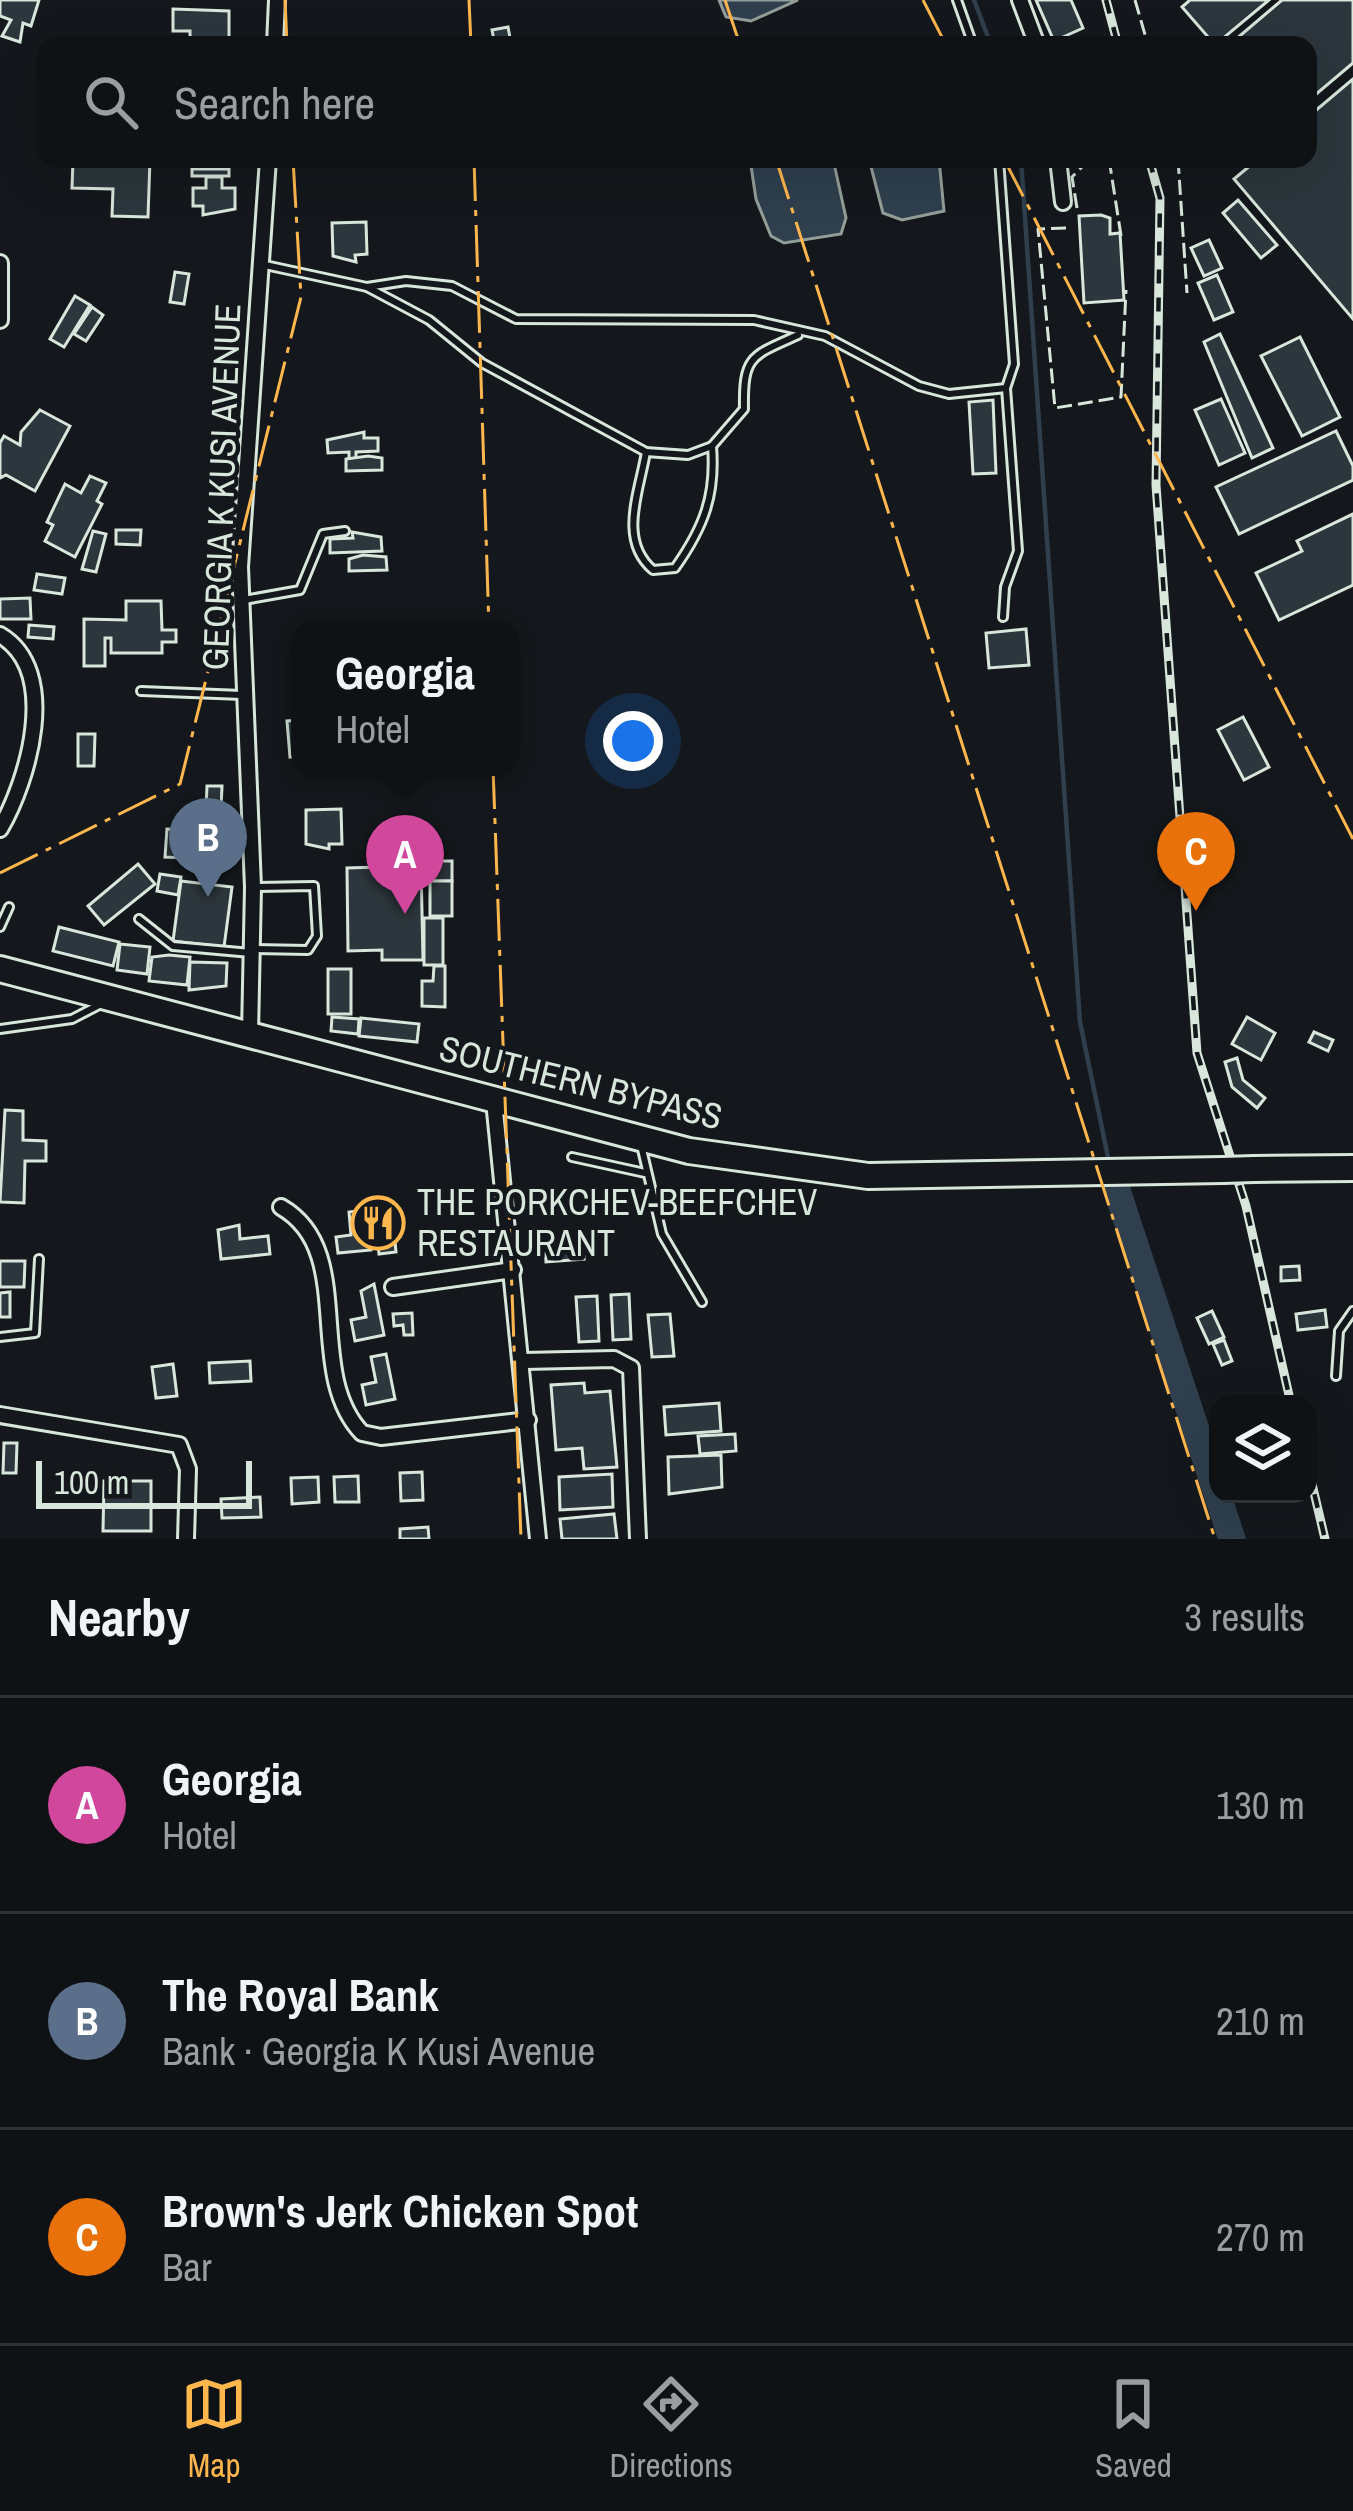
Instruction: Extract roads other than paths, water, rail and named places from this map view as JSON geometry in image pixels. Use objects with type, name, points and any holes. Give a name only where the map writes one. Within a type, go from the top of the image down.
[{"type":"highway","name":"SOUTHERN BYPASS","points":[[0,969],[640,1141],[846,1174],[1353,1165]]},
{"type":"street","points":[[275,36],[277,0]]},
{"type":"street","points":[[1020,0],[1034,36]]},
{"type":"street","name":"GEORGIA K KUSI AVENUE","points":[[250,1034],[255,951],[240,600],[267,168]]},
{"type":"street","points":[[1059,168],[1064,202]]},
{"type":"street","points":[[0,262],[0,320]]},
{"type":"street","points":[[0,635],[16,646],[32,683],[32,754],[21,793],[0,829]]},
{"type":"street","points":[[494,1101],[524,1360],[538,1539]]},
{"type":"street","points":[[281,1207],[303,1219],[317,1244],[338,1394],[362,1433],[381,1437],[529,1420]]},
{"type":"street","points":[[393,1287],[513,1270]]},
{"type":"street","points":[[524,1360],[614,1359],[631,1369],[638,1539]]},
{"type":"street","points":[[0,1415],[179,1444],[188,1468],[186,1539]]},
{"type":"lane","points":[[957,0],[971,36]]},
{"type":"lane","points":[[1000,168],[1014,364],[1006,388],[1018,551],[1005,587],[1003,616]]},
{"type":"lane","points":[[261,264],[367,287],[429,320],[482,363],[646,452],[688,455],[712,446],[744,409],[743,372],[750,358],[801,334]]},
{"type":"lane","points":[[367,287],[406,281],[452,286],[515,320],[754,320],[825,336],[934,390],[1006,388]]},
{"type":"lane","points":[[646,452],[632,536],[638,557],[653,570],[675,568],[691,545],[715,487],[712,446]]},
{"type":"lane","points":[[240,600],[300,590],[323,534],[345,531]]},
{"type":"lane","points":[[141,691],[242,695]]},
{"type":"lane","points":[[139,920],[173,946],[308,950],[317,936],[314,886],[253,887]]},
{"type":"lane","points":[[0,927],[9,908]]},
{"type":"lane","points":[[0,1028],[72,1019],[113,998]]},
{"type":"lane","points":[[640,1141],[668,1247],[702,1302]]},
{"type":"lane","points":[[572,1157],[647,1173]]},
{"type":"lane","points":[[0,1337],[35,1333],[39,1258]]},
{"type":"lane","points":[[1336,1376],[1339,1331],[1353,1311]]},
{"type":"water","points":[[719,0],[798,0],[751,21],[726,17]]},
{"type":"water","points":[[751,168],[835,168],[846,218],[841,234],[784,243],[771,236],[756,199]]},
{"type":"water","points":[[871,168],[940,168],[944,211],[902,220],[883,213]]},
{"type":"waterway","points":[[974,0],[988,36]]},
{"type":"waterway","points":[[1022,168],[1080,1022],[1109,1162]]},
{"type":"waterway","points":[[1111,1172],[1232,1539]]},
{"type":"railway","points":[[1106,0],[1116,36]]},
{"type":"railway","points":[[1152,168],[1160,198],[1156,485],[1197,1053],[1246,1206],[1289,1395]]},
{"type":"railway","points":[[1316,1503],[1325,1539]]},
{"type":"place","name":"The Royal Bank","points":[[208,897]]},
{"type":"place","name":"Brown's Jerk Chicken Spot","points":[[1196,911]]},
{"type":"place","name":"Georgia","points":[[405,914]]},
{"type":"place","name":"THE PORKCHEV-BEEFCHEV RESTAURANT","points":[[378,1223]]}]
